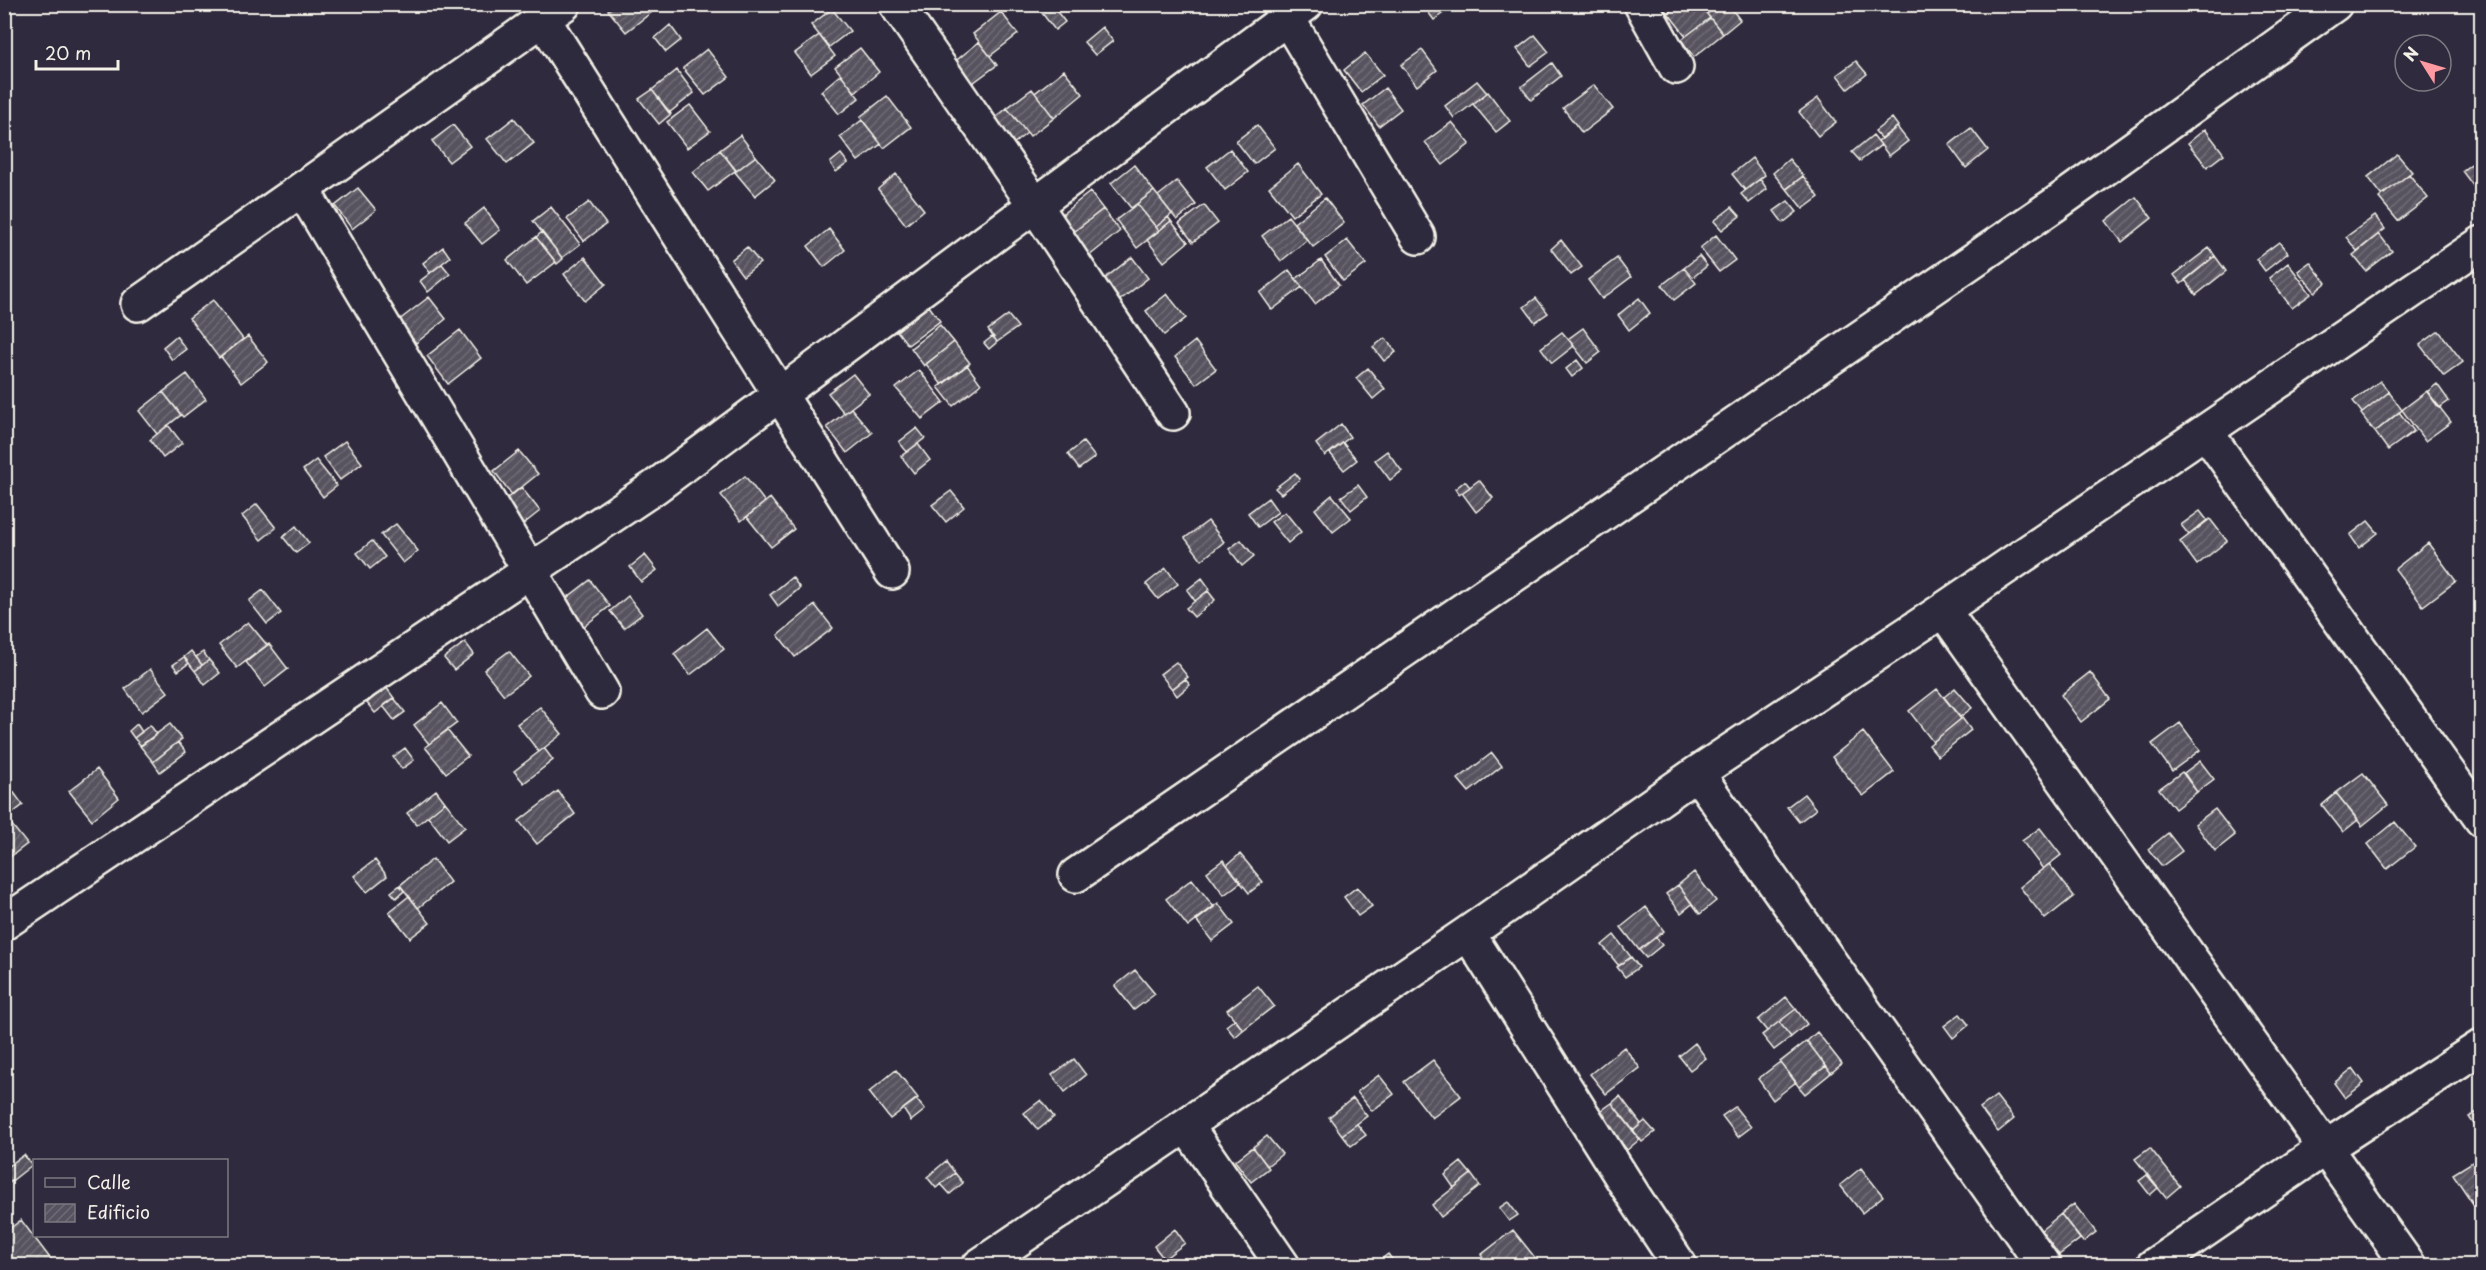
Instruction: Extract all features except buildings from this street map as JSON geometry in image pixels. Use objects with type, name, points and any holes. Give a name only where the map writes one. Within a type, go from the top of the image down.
[{"type":"street","points":[[896,4],[1035,205],[1173,413]]},
{"type":"street","points":[[1641,4],[1676,67]]},
{"type":"street","points":[[1077,875],[2045,212],[2334,4]]},
{"type":"street","points":[[4,923],[655,487],[1035,205],[1291,9],[1418,237]]},
{"type":"street","points":[[138,304],[554,12],[778,396],[891,572]]},
{"type":"street","points":[[302,189],[602,692]]},
{"type":"street","points":[[979,1266],[1697,774],[2206,432],[2477,255]]},
{"type":"street","points":[[2206,432],[2481,820]]},
{"type":"street","points":[[1943,610],[2409,1266]]},
{"type":"street","points":[[1697,774],[2044,1266]]},
{"type":"street","points":[[1468,933],[1680,1266]]},
{"type":"street","points":[[2153,1266],[2325,1148],[2481,1046]]},
{"type":"street","points":[[1186,1125],[1283,1266]]}]
